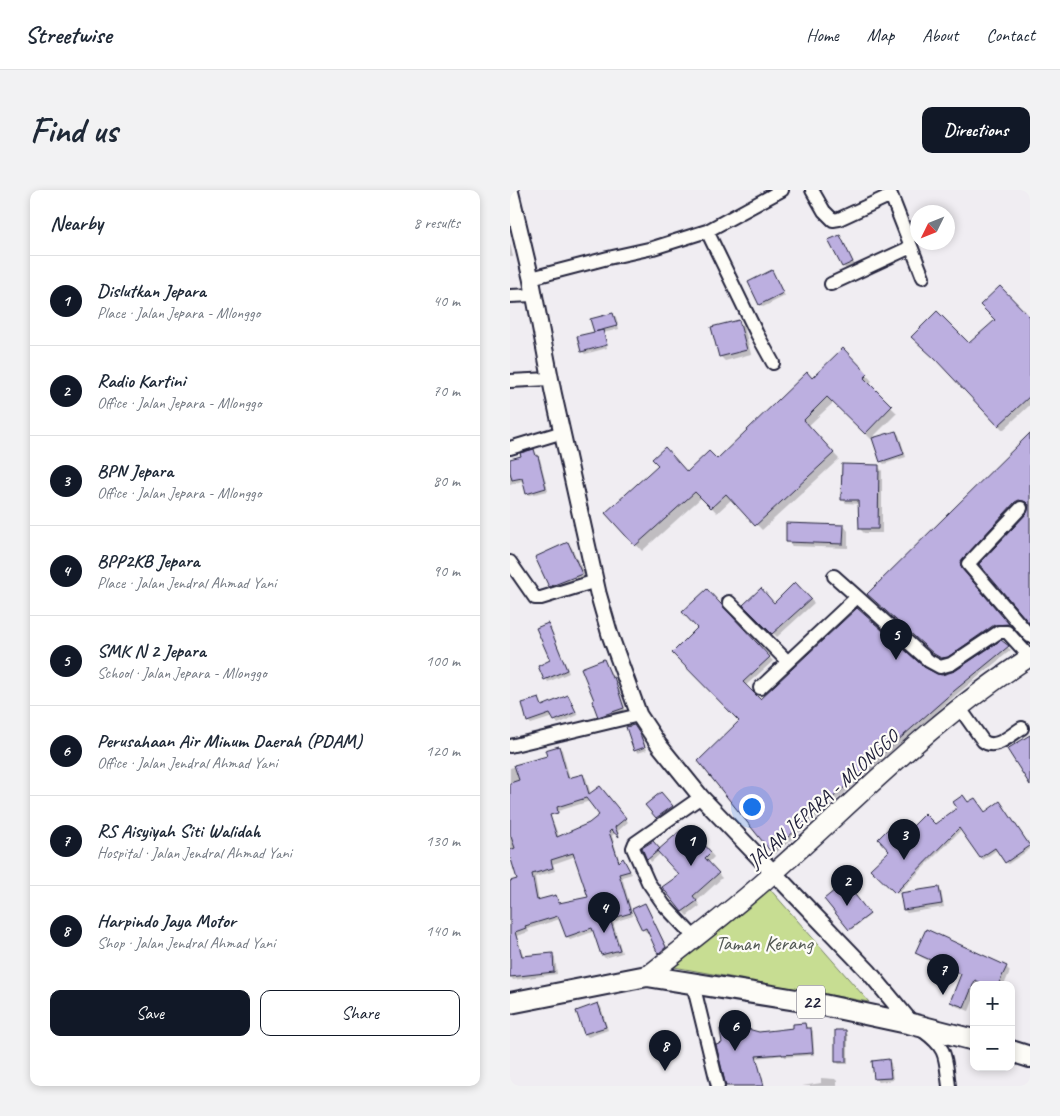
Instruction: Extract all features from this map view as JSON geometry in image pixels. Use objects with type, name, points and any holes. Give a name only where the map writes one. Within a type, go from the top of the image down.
[{"type":"highway","name":"22","points":[[510,1003],[647,976],[810,1002],[912,1024],[970,1039]]},
{"type":"highway","points":[[1015,1052],[1030,1057]]},
{"type":"main road","name":"JALAN JEPARA - MLONGGO","points":[[647,976],[775,872],[903,754],[959,707],[1030,657]]},
{"type":"street","points":[[510,190],[531,278],[550,379],[596,581],[610,635],[639,714],[659,745],[701,797],[869,972],[912,1024],[936,1040],[944,1053],[949,1086]]},
{"type":"street","points":[[531,278],[653,248],[707,231],[782,190]]},
{"type":"street","points":[[812,190],[824,211],[833,220],[890,193],[910,244]]},
{"type":"street","points":[[707,231],[773,363]]},
{"type":"street","points":[[831,284],[910,247]]},
{"type":"street","points":[[912,250],[923,277]]},
{"type":"street","points":[[510,296],[534,295]]},
{"type":"street","points":[[510,381],[550,379]]},
{"type":"street","points":[[510,448],[563,432]]},
{"type":"street","points":[[1021,508],[968,564],[1030,636]]},
{"type":"street","points":[[510,562],[535,598],[541,598],[596,581]]},
{"type":"street","points":[[834,576],[929,661],[940,667],[951,664],[999,632],[1007,632],[1030,657]]},
{"type":"street","points":[[760,688],[857,597]]},
{"type":"street","points":[[729,602],[788,662]]},
{"type":"street","points":[[959,707],[983,741],[988,744],[995,745],[1022,728]]},
{"type":"street","points":[[510,746],[639,714]]},
{"type":"street","points":[[695,938],[664,905],[648,882],[633,848],[635,843],[701,797]]},
{"type":"street","points":[[693,984],[718,1086]]},
{"type":"green space","name":"Taman Kerang","points":[[768,887],[869,1002],[674,967]]},
{"type":"building","points":[[840,235],[853,262],[842,267],[828,240]]},
{"type":"building","points":[[772,270],[783,293],[759,305],[748,282]]},
{"type":"building","points":[[1000,286],[1030,317],[1030,396],[998,426],[935,359],[911,337],[937,311],[969,343],[995,320],[980,305]]},
{"type":"building","points":[[613,313],[617,326],[594,332],[590,319]]},
{"type":"building","points":[[739,320],[747,350],[719,357],[711,327]]},
{"type":"building","points":[[603,330],[607,345],[581,352],[577,336]]},
{"type":"building","points":[[843,348],[868,374],[864,378],[892,406],[865,434],[827,397],[804,420],[834,453],[755,526],[726,494],[711,508],[695,492],[635,546],[605,513],[658,465],[652,459],[665,447],[687,472],[709,451],[717,459],[807,372],[812,378]]},
{"type":"building","points":[[896,431],[904,454],[880,462],[872,438]]},
{"type":"building","points":[[1030,433],[1030,624],[979,564],[1027,513],[1029,505],[1019,500],[1015,502],[960,562],[962,569],[1009,624],[994,625],[948,657],[941,658],[934,654],[867,594]]},
{"type":"building","points":[[534,449],[536,456],[538,456],[546,488],[526,494],[522,478],[512,480],[510,459],[521,456],[520,453]]},
{"type":"building","points":[[842,464],[879,465],[878,529],[859,529],[858,500],[841,500]]},
{"type":"building","points":[[786,523],[844,525],[843,544],[786,542]]},
{"type":"building","points":[[568,542],[582,574],[549,587],[535,557]]},
{"type":"building","points":[[795,582],[811,599],[772,634],[743,605],[761,588],[774,603]]},
{"type":"building","points":[[707,589],[770,657],[743,682],[760,699],[857,608],[924,667],[937,674],[942,675],[955,671],[1001,640],[1009,646],[954,691],[771,852],[698,761],[739,721],[672,653],[697,628],[682,612]]},
{"type":"building","points":[[548,623],[567,670],[544,680],[538,666],[550,660],[536,628]]},
{"type":"building","points":[[604,659],[612,678],[614,677],[624,708],[598,717],[592,701],[594,700],[581,668]]},
{"type":"building","points":[[568,695],[576,712],[554,721],[550,714],[527,722],[522,703],[539,698],[542,706]]},
{"type":"building","points":[[634,725],[645,747],[634,751],[626,727]]},
{"type":"building","points":[[1030,735],[1030,785],[1007,749]]},
{"type":"building","points":[[559,746],[568,778],[583,774],[589,794],[600,786],[626,818],[615,827],[619,837],[611,830],[609,832],[619,862],[623,858],[630,871],[619,874],[631,913],[610,919],[620,950],[601,955],[592,928],[566,937],[558,916],[525,926],[526,928],[515,932],[522,956],[553,953],[554,972],[510,977],[510,881],[517,879],[510,856],[510,850],[515,848],[510,834],[510,783],[519,780],[514,765],[547,756],[545,750]],"holes":[[[586,798],[599,815],[589,823],[557,837],[550,815],[558,813],[557,807]],[[573,853],[588,897],[559,903],[556,895],[537,900],[532,874],[553,868],[551,860]]]},
{"type":"building","points":[[661,792],[673,806],[656,818],[645,805]]},
{"type":"building","points":[[963,795],[968,802],[975,798],[985,812],[1000,801],[1030,846],[1005,863],[995,848],[980,858],[959,828],[895,893],[870,869],[889,851],[878,839],[891,826],[902,837],[925,814],[935,824],[957,808],[953,802]]},
{"type":"building","points":[[681,830],[696,847],[702,842],[711,852],[705,858],[719,873],[693,896],[697,901],[682,912],[662,887],[679,875],[657,851]]},
{"type":"building","points":[[653,841],[660,849],[647,860],[642,848]]},
{"type":"building","points":[[845,882],[870,914],[849,930],[824,899]]},
{"type":"building","points":[[939,887],[942,904],[903,910],[900,893]]},
{"type":"building","points":[[645,903],[666,947],[658,954],[646,928],[642,930],[632,909]]},
{"type":"building","points":[[926,929],[1007,966],[1000,981],[970,981],[970,992],[964,1007],[950,1002],[961,974],[915,953]]},
{"type":"building","points":[[598,1003],[606,1027],[584,1034],[576,1011]]},
{"type":"building","points":[[746,1022],[748,1029],[759,1032],[793,1028],[793,1024],[805,1023],[806,1028],[811,1028],[813,1053],[756,1056],[764,1086],[726,1086],[716,1045],[722,1043],[720,1029],[728,1023]]},
{"type":"building","points":[[835,1030],[846,1030],[846,1062],[835,1062]]},
{"type":"building","points":[[889,1059],[891,1078],[874,1079],[872,1061]]},
{"type":"place","name":"SMK N 2 Jepara","points":[[896,660]]},
{"type":"place","name":"BPN Jepara","points":[[904,860]]},
{"type":"place","name":"Dislutkan Jepara","points":[[691,866]]},
{"type":"place","name":"Radio Kartini","points":[[847,906]]},
{"type":"place","name":"BPP2KB Jepara","points":[[604,933]]},
{"type":"place","name":"RS Aisyiyah Siti Walidah","points":[[943,995]]},
{"type":"place","name":"Perusahaan Air Minum Daerah (PDAM)","points":[[735,1051]]},
{"type":"place","name":"Harpindo Jaya Motor","points":[[665,1071]]}]
